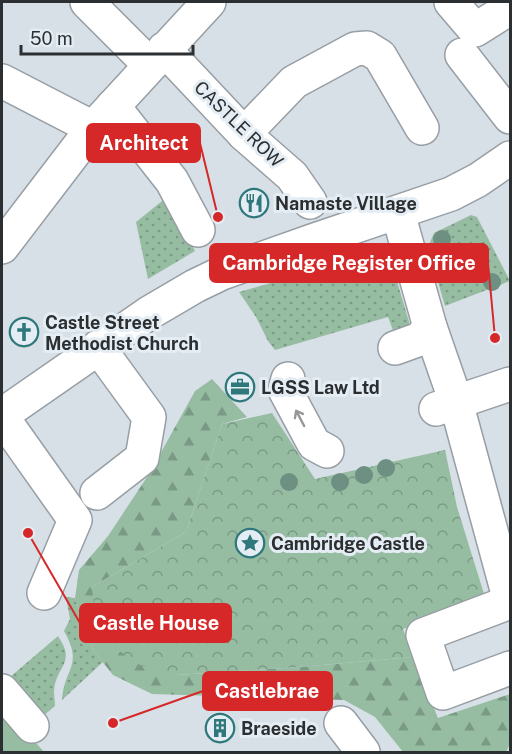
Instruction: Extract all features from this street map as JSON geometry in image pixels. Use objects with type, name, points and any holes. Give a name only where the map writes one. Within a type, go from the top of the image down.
[{"type":"street","name":"CASTLE ROW","points":[[87,2],[157,57],[292,176],[310,202]]},
{"type":"street","points":[[2,247],[103,117],[209,2]]},
{"type":"street","points":[[451,2],[475,30],[510,8]]},
{"type":"street","points":[[244,134],[294,82],[355,49],[367,48],[380,56],[422,128]]},
{"type":"street","points":[[462,55],[510,117]]},
{"type":"street","points":[[2,81],[103,117],[172,181],[198,230]]},
{"type":"street","points":[[44,593],[75,520],[2,416],[169,299],[222,273],[451,194],[478,180],[510,158]]},
{"type":"street","points":[[398,213],[430,327],[446,405],[510,601],[423,635],[444,693],[510,668]]},
{"type":"street","points":[[395,348],[420,339],[430,327]]},
{"type":"street","points":[[97,493],[142,458],[149,417],[98,347]]},
{"type":"street","points":[[288,379],[285,390],[314,444],[327,451]]},
{"type":"street","points":[[446,405],[510,384]]},
{"type":"street","points":[[2,691],[32,726]]},
{"type":"street","points":[[341,723],[363,753]]},
{"type":"green space","points":[[167,197],[195,251],[148,279],[136,222]]},
{"type":"green space","points":[[471,215],[477,217],[510,281],[445,306],[428,247],[434,233]]},
{"type":"green space","points":[[376,253],[390,258],[413,335],[397,341],[388,317],[275,350],[239,292]]},
{"type":"green space","points":[[212,379],[247,417],[222,424],[186,532],[92,587],[176,675],[413,657],[438,718],[510,694],[510,744],[506,752],[403,752],[375,717],[344,700],[152,694],[113,675],[93,650],[75,598],[79,570],[108,536],[149,474],[195,391]]},
{"type":"green space","points":[[272,413],[315,479],[445,450],[457,507],[485,597],[403,629],[413,657],[176,675],[140,665],[97,636],[92,587],[186,532],[222,424]]},
{"type":"green space","points":[[66,597],[75,598],[93,650],[103,662],[62,700],[63,689],[73,660],[70,643],[64,631],[70,619]]},
{"type":"green space","points":[[58,636],[66,653],[66,659],[56,682],[55,706],[36,722],[3,683]]},
{"type":"green space","points":[[2,704],[44,752],[2,752]]},
{"type":"place","name":"Namaste Village","points":[[254,203]]},
{"type":"place","name":"Architect","points":[[218,217]]},
{"type":"place","name":"Castle Street Methodist Church","points":[[24,332]]},
{"type":"place","name":"Cambridge Register Office","points":[[495,338]]},
{"type":"place","name":"LGSS Law Ltd","points":[[240,387]]},
{"type":"place","name":"Castle House","points":[[28,533]]},
{"type":"place","name":"Cambridge Castle","points":[[250,543]]},
{"type":"place","name":"Castlebrae","points":[[113,723]]},
{"type":"place","name":"Braeside","points":[[220,728]]}]
